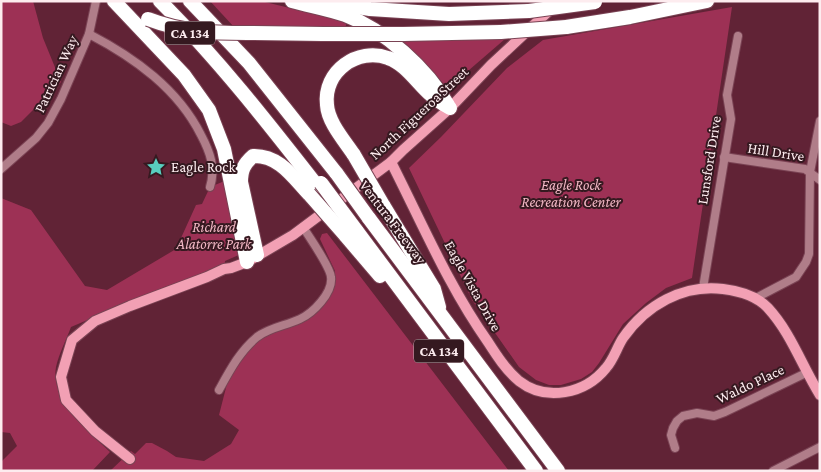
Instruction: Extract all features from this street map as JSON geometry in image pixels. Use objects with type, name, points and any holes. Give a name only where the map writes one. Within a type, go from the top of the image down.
[{"type":"highway","points":[[115,1],[148,18],[183,30],[210,33],[323,34],[501,32],[566,27],[630,17],[707,1]]},
{"type":"highway","points":[[115,1],[184,75],[209,110],[224,149],[252,258]]},
{"type":"highway","name":"Ventura Freeway","points":[[160,1],[220,64],[323,183],[356,227],[440,313],[558,471]]},
{"type":"highway","name":"Ventura Freeway","points":[[190,1],[249,63],[323,183]]},
{"type":"highway","points":[[292,1],[346,16],[368,26],[391,42],[437,87],[450,108]]},
{"type":"highway","points":[[321,1],[370,9],[448,14],[529,11],[597,2]]},
{"type":"highway","points":[[440,313],[434,289],[331,119],[326,106],[327,96],[336,74],[343,65],[352,59],[376,55],[401,64],[432,96],[450,108]]},
{"type":"highway","points":[[252,258],[241,182],[241,174],[247,161],[253,156],[272,158],[282,166],[323,183],[536,471]]},
{"type":"highway","points":[[356,227],[548,471]]},
{"type":"highway","name":"CA 134","points":[[356,227],[402,301],[528,471]]},
{"type":"street","name":"North Figueroa Street","points":[[130,459],[95,431],[66,400],[62,377],[72,340],[95,321],[207,277],[224,268],[231,268],[293,235],[391,162],[450,108],[491,65],[559,1]]},
{"type":"street","name":"Patrician Way","points":[[1,169],[36,138],[48,123],[61,99],[90,34],[96,4]]},
{"type":"street","points":[[90,34],[128,57],[152,75],[183,105],[195,122],[211,159],[213,171],[210,187]]},
{"type":"street","name":"Lunsford Drive","points":[[703,288],[732,115],[728,95],[738,36]]},
{"type":"street","points":[[756,298],[796,277],[809,254],[810,172],[820,121]]},
{"type":"street","name":"Hill Drive","points":[[724,157],[805,170],[820,180]]},
{"type":"street","name":"Eagle Vista Drive","points":[[391,162],[471,318],[506,369],[520,382],[547,392],[563,393],[577,390],[590,384],[607,368],[633,325],[656,305],[672,296],[690,290],[710,287],[731,290],[756,298],[767,307],[785,330],[806,373],[820,395]]},
{"type":"street","points":[[219,390],[234,362],[258,336],[269,329],[301,319],[321,301],[328,291],[331,278],[328,270],[303,227]]},
{"type":"street","name":"Waldo Place","points":[[675,448],[671,435],[677,421],[683,416],[697,414],[714,416],[806,373]]},
{"type":"street","points":[[773,471],[820,447]]},
{"type":"green space","points":[[1,1],[33,1],[43,38],[61,82],[21,122],[11,126],[1,122]]},
{"type":"green space","points":[[210,1],[261,1],[347,22],[345,28],[234,27]]},
{"type":"green space","name":"Eagle Rock Recreation Center","points":[[732,7],[692,278],[666,288],[623,324],[592,372],[581,379],[561,385],[549,385],[536,380],[519,367],[472,300],[409,168],[507,68],[543,40]]},
{"type":"green space","points":[[505,39],[454,83],[444,84],[402,41]]},
{"type":"green space","name":"Richard Alatorre Park","points":[[227,180],[241,254],[225,261],[224,269],[165,294],[167,286],[71,327],[56,367],[56,380],[59,392],[73,415],[110,452],[92,471],[1,471],[1,462],[17,446],[10,433],[1,432],[1,198],[31,210],[85,286],[107,290],[176,249],[196,205],[202,204],[210,187]]},
{"type":"green space","points":[[327,233],[509,471],[110,471],[131,451],[135,454],[146,443],[152,443],[176,457],[204,461],[231,444],[239,430],[219,415],[229,376],[248,347],[262,335],[306,319],[327,298],[335,271],[320,239],[322,234]]},
{"type":"place","name":"Eagle Rock","points":[[156,167]]}]
